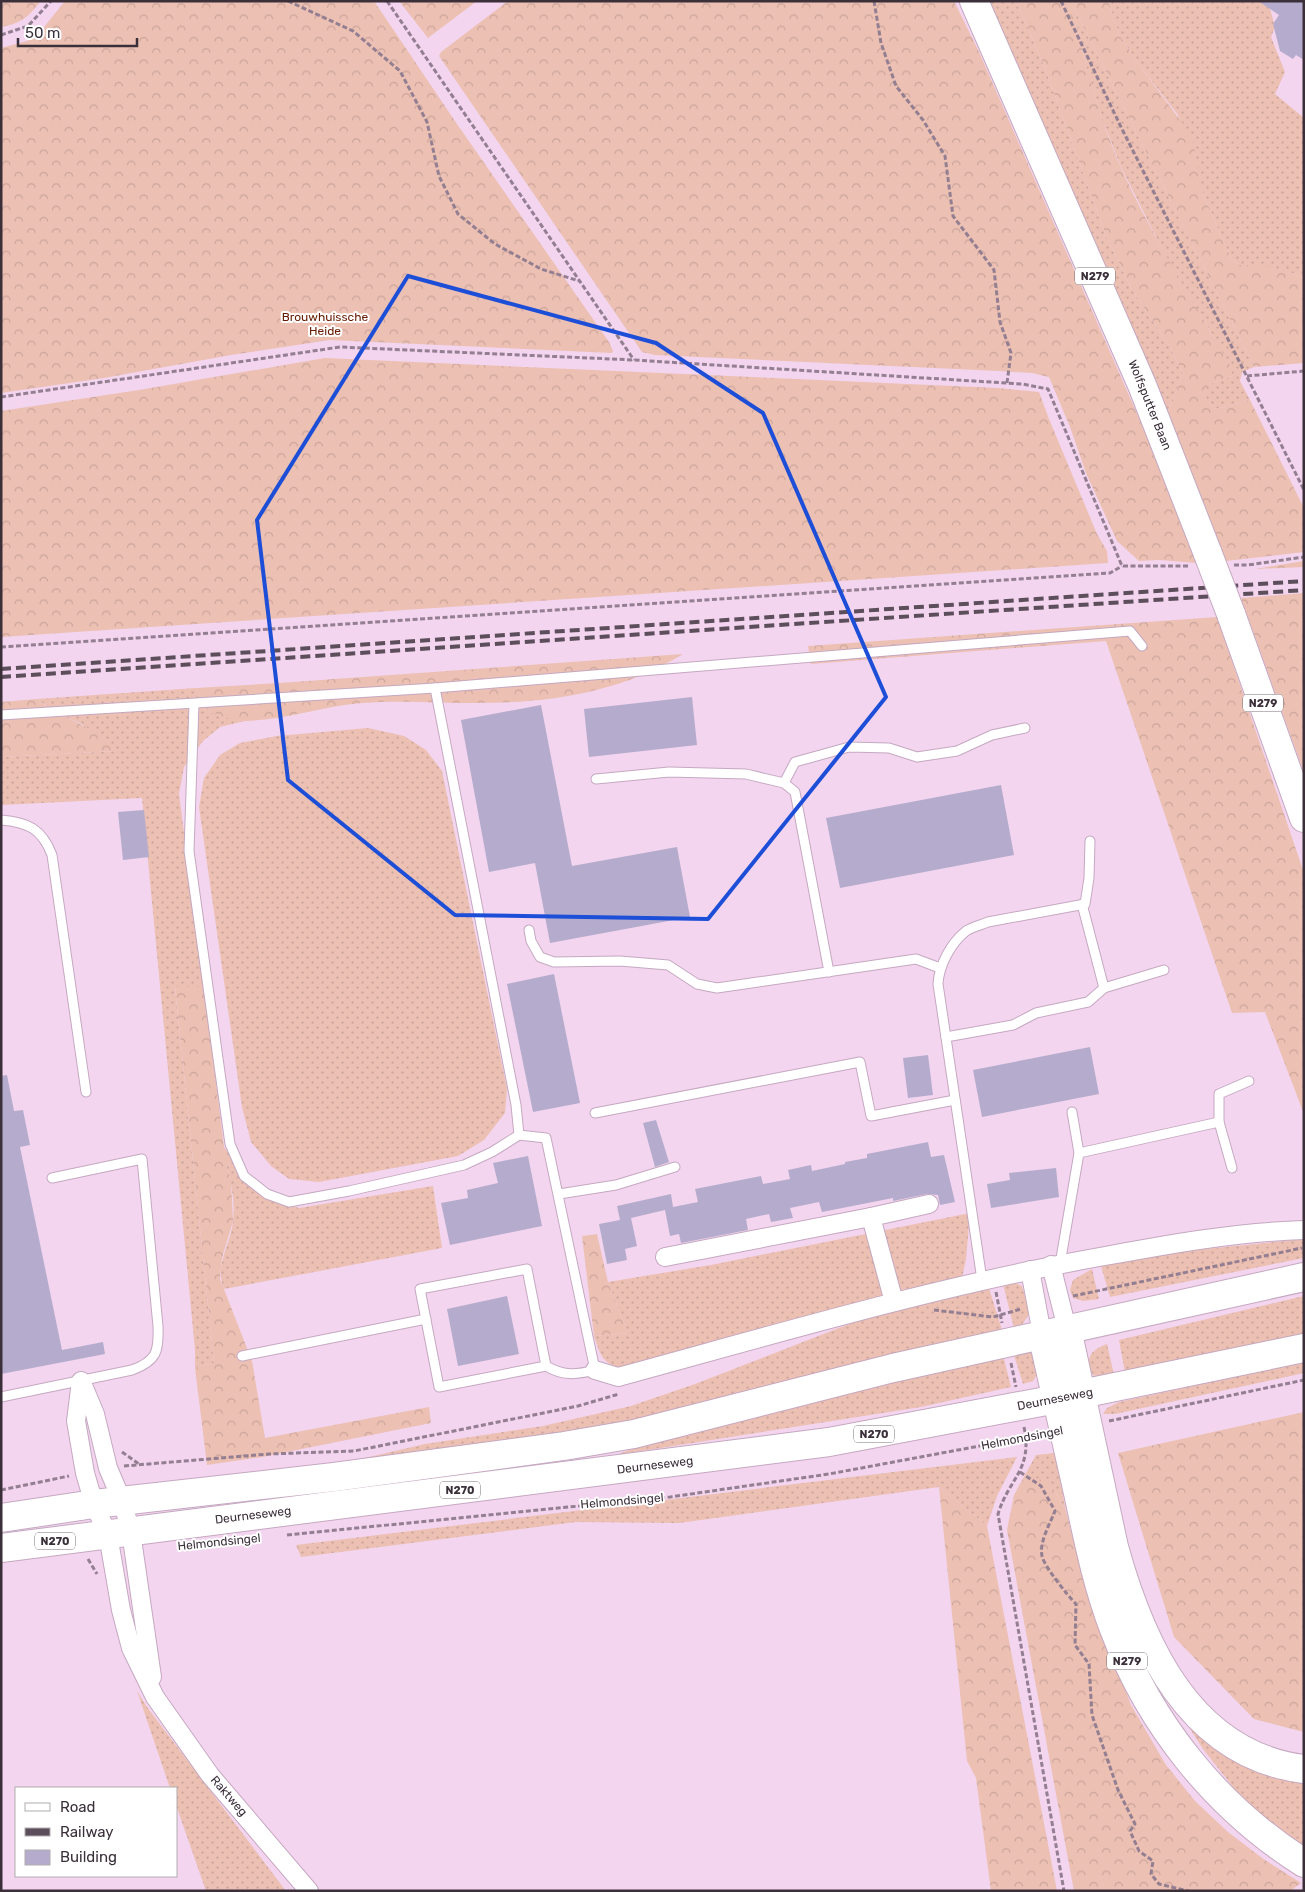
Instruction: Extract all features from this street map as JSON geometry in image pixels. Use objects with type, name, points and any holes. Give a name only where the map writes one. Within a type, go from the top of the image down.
[{"type":"main road","name":"Wolfsputter Baan","points":[[974,1],[1142,384],[1212,562],[1304,818]]},
{"type":"main road","points":[[1,1518],[94,1504],[334,1477],[616,1437],[893,1368],[1304,1277]]},
{"type":"main road","points":[[1054,1332],[1069,1396]]},
{"type":"main road","name":"Deurneseweg","points":[[1,1548],[829,1442],[1020,1406],[1304,1348]]},
{"type":"main road","name":"N279","points":[[1069,1396],[1076,1428],[1098,1582],[1114,1630],[1135,1678],[1170,1736],[1205,1779],[1233,1809],[1261,1833],[1304,1863]]},
{"type":"main road","name":"N279","points":[[1076,1428],[1112,1538],[1123,1580],[1144,1633],[1173,1684],[1200,1720],[1226,1741],[1244,1752],[1267,1761],[1304,1769]]},
{"type":"street","points":[[665,1256],[871,1217],[929,1204]]},
{"type":"street","points":[[871,1217],[894,1302]]},
{"type":"street","points":[[595,1370],[618,1377],[894,1302],[1030,1270],[1192,1240],[1304,1230]]},
{"type":"street","points":[[1054,1332],[1059,1299],[1056,1265]]},
{"type":"street","points":[[1030,1270],[1037,1305],[1054,1332]]},
{"type":"street","points":[[81,1381],[95,1414],[108,1468],[122,1501]]},
{"type":"street","points":[[81,1381],[76,1421],[85,1472],[94,1504]]},
{"type":"street","name":"Raktweg","points":[[122,1501],[120,1534],[121,1610],[131,1648],[155,1698],[210,1775],[309,1891]]},
{"type":"street","name":"Raktweg","points":[[94,1504],[120,1534]]},
{"type":"lane","points":[[1,716],[435,688],[1130,631],[1142,646]]},
{"type":"lane","points":[[435,688],[516,1105],[519,1135]]},
{"type":"lane","points":[[194,704],[189,851],[230,1144],[244,1176],[267,1194],[289,1202],[349,1191],[464,1165],[492,1152],[519,1135],[546,1138],[595,1370],[579,1373],[558,1372],[546,1366],[439,1386],[420,1289],[527,1269],[546,1366]]},
{"type":"lane","points":[[784,783],[794,762],[849,747],[889,748],[917,757],[957,750],[992,736],[1025,728]]},
{"type":"lane","points":[[596,779],[669,772],[746,774],[784,783],[795,792],[829,972]]},
{"type":"lane","points":[[1,820],[17,821],[41,834],[52,855],[86,1092]]},
{"type":"lane","points":[[987,1279],[955,1100],[938,984],[940,968],[958,939],[966,931],[977,926],[988,922],[1085,904],[1089,878],[1090,841]]},
{"type":"lane","points":[[1082,904],[1104,988]]},
{"type":"lane","points":[[529,930],[531,941],[540,957],[554,962],[620,961],[668,965],[697,984],[717,988],[916,959],[940,968]]},
{"type":"lane","points":[[946,1037],[1013,1025],[1036,1013],[1088,1002],[1104,988],[1164,970]]},
{"type":"lane","points":[[596,1113],[860,1062],[871,1116],[955,1100]]},
{"type":"lane","points":[[1232,1168],[1219,1122],[1219,1094],[1249,1081]]},
{"type":"lane","points":[[1056,1265],[1079,1153],[1072,1112]]},
{"type":"lane","points":[[1079,1153],[1219,1122]]},
{"type":"lane","points":[[1,1397],[139,1367],[151,1360],[158,1348],[158,1326],[142,1159],[52,1178]]},
{"type":"lane","points":[[559,1194],[616,1185],[676,1167]]},
{"type":"lane","points":[[242,1356],[426,1319]]},
{"type":"path","points":[[1,35],[28,26],[51,1]]},
{"type":"path","points":[[288,1],[354,31],[400,71],[427,122],[440,176],[458,214],[495,244],[541,269],[580,281]]},
{"type":"path","points":[[387,1],[634,360]]},
{"type":"path","points":[[874,1],[880,43],[896,86],[924,120],[945,156],[953,216],[994,270],[1000,322],[1011,353],[1007,383]]},
{"type":"path","points":[[1061,1],[1120,125],[1304,490]]},
{"type":"path","points":[[1,397],[340,347],[634,360],[1022,384],[1048,389],[1122,566]]},
{"type":"path","points":[[1247,376],[1304,372]]},
{"type":"path","points":[[1,646],[1110,573],[1122,566],[1212,562],[1248,565],[1304,557]]},
{"type":"path","points":[[1059,1299],[1304,1247]]},
{"type":"path","points":[[987,1279],[1001,1316],[1027,1438],[1025,1462],[1002,1500],[998,1514],[1064,1891]]},
{"type":"path","points":[[925,1310],[993,1317],[1037,1305]]},
{"type":"path","points":[[1076,1428],[1304,1380]]},
{"type":"path","points":[[108,1468],[269,1454],[354,1451],[578,1406],[625,1393]]},
{"type":"path","name":"Helmondsingel","points":[[284,1535],[670,1497],[829,1474],[1076,1428]]},
{"type":"path","points":[[1,1490],[85,1472]]},
{"type":"path","points":[[1020,1472],[1041,1486],[1055,1511],[1043,1541],[1042,1556],[1065,1593],[1076,1604],[1075,1645],[1089,1664],[1092,1714],[1118,1790],[1135,1824],[1130,1831],[1139,1851],[1153,1861],[1151,1874],[1159,1884],[1188,1891]]},
{"type":"highlighted area","points":[[408,276],[656,343],[763,413],[886,697],[708,919],[455,915],[288,780],[257,520]]},
{"type":"green space","points":[[1,1],[41,1],[24,18],[14,24],[1,27]]},
{"type":"green space","name":"Brouwhuissche Heide","points":[[65,1],[374,1],[609,342],[612,353],[330,340],[231,355],[104,378],[1,393],[1,48],[36,37]]},
{"type":"green space","points":[[399,1],[477,1],[428,38]]},
{"type":"green space","points":[[508,1],[954,1],[979,52],[1138,416],[1197,563],[1159,560],[1139,561],[1117,541],[1086,473],[1070,427],[1049,377],[1032,373],[655,355],[642,352],[439,56],[441,52]]},
{"type":"green space","points":[[985,1],[1016,1],[1045,68],[1105,233],[1131,288],[1170,347],[1183,374],[1167,413],[1059,159]]},
{"type":"green space","points":[[1016,1],[1108,1],[1120,36],[1192,136],[1203,193],[1231,258],[1240,265],[1271,267],[1292,273],[1304,279],[1304,363],[1254,367],[1073,6],[1093,90],[1122,170],[1161,246],[1232,369],[1232,376],[1210,384],[1205,388],[1208,400],[1216,409],[1250,400],[1304,508],[1304,552],[1226,561],[1167,413],[1183,374],[1170,347],[1131,288],[1105,233],[1045,68]]},
{"type":"green space","points":[[1108,1],[1268,1],[1275,27],[1271,37],[1285,72],[1275,94],[1304,118],[1304,279],[1292,273],[1240,265],[1231,258],[1203,193],[1178,115],[1140,66],[1120,36]]},
{"type":"green space","points":[[1072,4],[1254,367],[1242,372],[1240,381],[1250,400],[1216,409],[1209,403],[1206,397],[1204,388],[1232,376],[1212,334],[1166,257],[1121,167],[1102,119],[1089,77]]},
{"type":"green space","points":[[325,358],[998,388],[1039,392],[1097,534],[1107,551],[1108,563],[1,637],[1,411],[139,390]]},
{"type":"green space","points":[[1304,561],[1304,567],[1255,569]]},
{"type":"green space","points":[[1304,593],[1304,773],[1241,598]]},
{"type":"green space","points":[[1217,617],[1304,873],[1304,1114],[1265,1012],[1232,1013],[1106,641],[811,664],[808,646]]},
{"type":"green space","points":[[683,654],[659,667],[609,687],[557,698],[476,703],[362,703],[261,720],[237,720],[210,712],[196,688],[279,683]]},
{"type":"green space","points":[[196,688],[210,712],[245,721],[220,727],[203,741],[184,767],[179,794],[204,987],[175,988],[214,1363],[195,1368],[195,1350],[142,798],[1,805],[1,757],[116,751],[82,724],[54,712],[37,699]]},
{"type":"green space","points":[[37,699],[54,711],[97,733],[117,751],[1,757],[1,702]]},
{"type":"green space","points":[[368,728],[404,736],[426,750],[442,771],[507,1089],[505,1113],[484,1140],[458,1156],[319,1182],[289,1179],[271,1166],[251,1142],[242,1107],[199,807],[204,778],[220,755],[240,743],[277,736]]},
{"type":"green space","points":[[175,987],[204,987],[224,1147],[233,1160],[226,1166],[231,1181],[233,1221],[222,1258],[220,1279],[252,1361],[265,1438],[429,1407],[431,1423],[262,1457],[207,1465],[195,1368],[214,1363]]},
{"type":"green space","points":[[233,1160],[279,1202],[299,1208],[433,1186],[442,1248],[224,1289],[221,1280],[222,1263],[232,1230],[234,1214],[230,1179],[226,1166]]},
{"type":"green space","points":[[970,1213],[966,1259],[962,1278],[902,1290],[624,1369],[611,1364],[603,1358],[596,1343],[594,1336],[628,1333],[608,1282],[711,1265]]},
{"type":"green space","points":[[597,1234],[608,1282],[628,1333],[594,1336],[582,1236]]},
{"type":"green space","points":[[1304,1239],[1304,1258],[1110,1297],[1101,1266],[1185,1251]]},
{"type":"green space","points":[[1092,1269],[1099,1299],[1083,1301],[1073,1298],[1070,1290],[1073,1280]]},
{"type":"green space","points":[[1013,1282],[1022,1286],[1030,1313],[1021,1326],[1014,1328],[1003,1284]]},
{"type":"green space","points":[[988,1285],[1002,1330],[638,1424],[352,1461],[425,1444],[543,1426],[631,1406],[695,1384],[895,1308]]},
{"type":"green space","points":[[1304,1296],[1304,1336],[1125,1373],[1119,1340]]},
{"type":"green space","points":[[1107,1344],[1114,1375],[1100,1377],[1093,1375],[1089,1364],[1090,1356],[1096,1349]]},
{"type":"green space","points":[[1031,1351],[1036,1354],[1039,1371],[1033,1381],[1023,1384],[1013,1352]]},
{"type":"green space","points":[[1003,1355],[1011,1387],[921,1407],[616,1455],[637,1447]]},
{"type":"green space","points":[[1304,1362],[1304,1373],[1115,1414],[1103,1414],[1107,1408],[1119,1402]]},
{"type":"green space","points":[[1304,1412],[1304,1732],[1254,1719],[1174,1637],[1118,1453]]},
{"type":"green space","points":[[1055,1453],[1066,1511],[1056,1492],[1026,1473],[1036,1455]]},
{"type":"green space","points":[[1017,1457],[997,1496],[987,1526],[939,1487],[679,1523],[576,1522],[301,1557],[296,1545]]},
{"type":"green space","points":[[1026,1473],[1043,1481],[1056,1492],[1066,1511],[1083,1578],[1131,1705],[1166,1765],[1195,1801],[1228,1832],[1262,1858],[1301,1883],[1290,1891],[1074,1891],[1007,1530],[1014,1495]]},
{"type":"green space","points":[[939,1487],[987,1526],[1057,1891],[991,1891],[976,1778],[967,1761]]},
{"type":"green space","points":[[137,1691],[147,1707],[286,1891],[206,1891],[178,1811],[178,1787],[170,1787]]},
{"type":"green space","points":[[1174,1704],[1304,1780],[1304,1853],[1256,1816],[1203,1749]]},
{"type":"building","points":[[1258,1],[1304,1],[1304,60],[1296,55],[1293,59],[1280,51],[1273,24],[1279,15]]},
{"type":"building","points":[[692,697],[697,745],[589,757],[584,709]]},
{"type":"building","points":[[541,705],[572,866],[677,847],[690,917],[550,943],[535,863],[489,872],[461,720]]},
{"type":"building","points":[[1001,785],[1014,855],[840,888],[826,818]]},
{"type":"building","points":[[144,810],[149,857],[123,860],[118,812]]},
{"type":"building","points":[[554,974],[580,1103],[533,1112],[507,984]]},
{"type":"building","points":[[1090,1047],[1099,1094],[982,1117],[973,1070]]},
{"type":"building","points":[[928,1055],[933,1095],[908,1098],[903,1058]]},
{"type":"building","points":[[7,1075],[14,1111],[23,1110],[30,1145],[20,1147],[62,1350],[103,1342],[105,1354],[1,1374],[1,1076]]},
{"type":"building","points":[[656,1120],[669,1162],[655,1167],[643,1123]]},
{"type":"building","points":[[928,1142],[931,1157],[944,1155],[955,1202],[940,1205],[938,1195],[927,1194],[893,1201],[893,1198],[822,1212],[819,1202],[790,1208],[793,1218],[771,1222],[769,1214],[746,1219],[748,1230],[681,1243],[679,1234],[670,1236],[665,1210],[631,1218],[637,1246],[625,1249],[627,1260],[607,1264],[599,1224],[620,1220],[617,1206],[671,1194],[673,1207],[698,1202],[695,1189],[761,1176],[763,1184],[790,1179],[788,1170],[811,1165],[812,1171],[867,1158],[867,1154]]},
{"type":"building","points":[[528,1156],[542,1226],[450,1245],[441,1203],[468,1198],[467,1190],[498,1183],[493,1163]]},
{"type":"building","points":[[1056,1168],[1059,1197],[991,1208],[987,1184],[1010,1180],[1009,1173]]},
{"type":"building","points":[[507,1296],[519,1354],[458,1366],[447,1309]]},
{"type":"railway","points":[[1,669],[1304,581]]},
{"type":"railway","points":[[1,677],[1304,590]]}]
